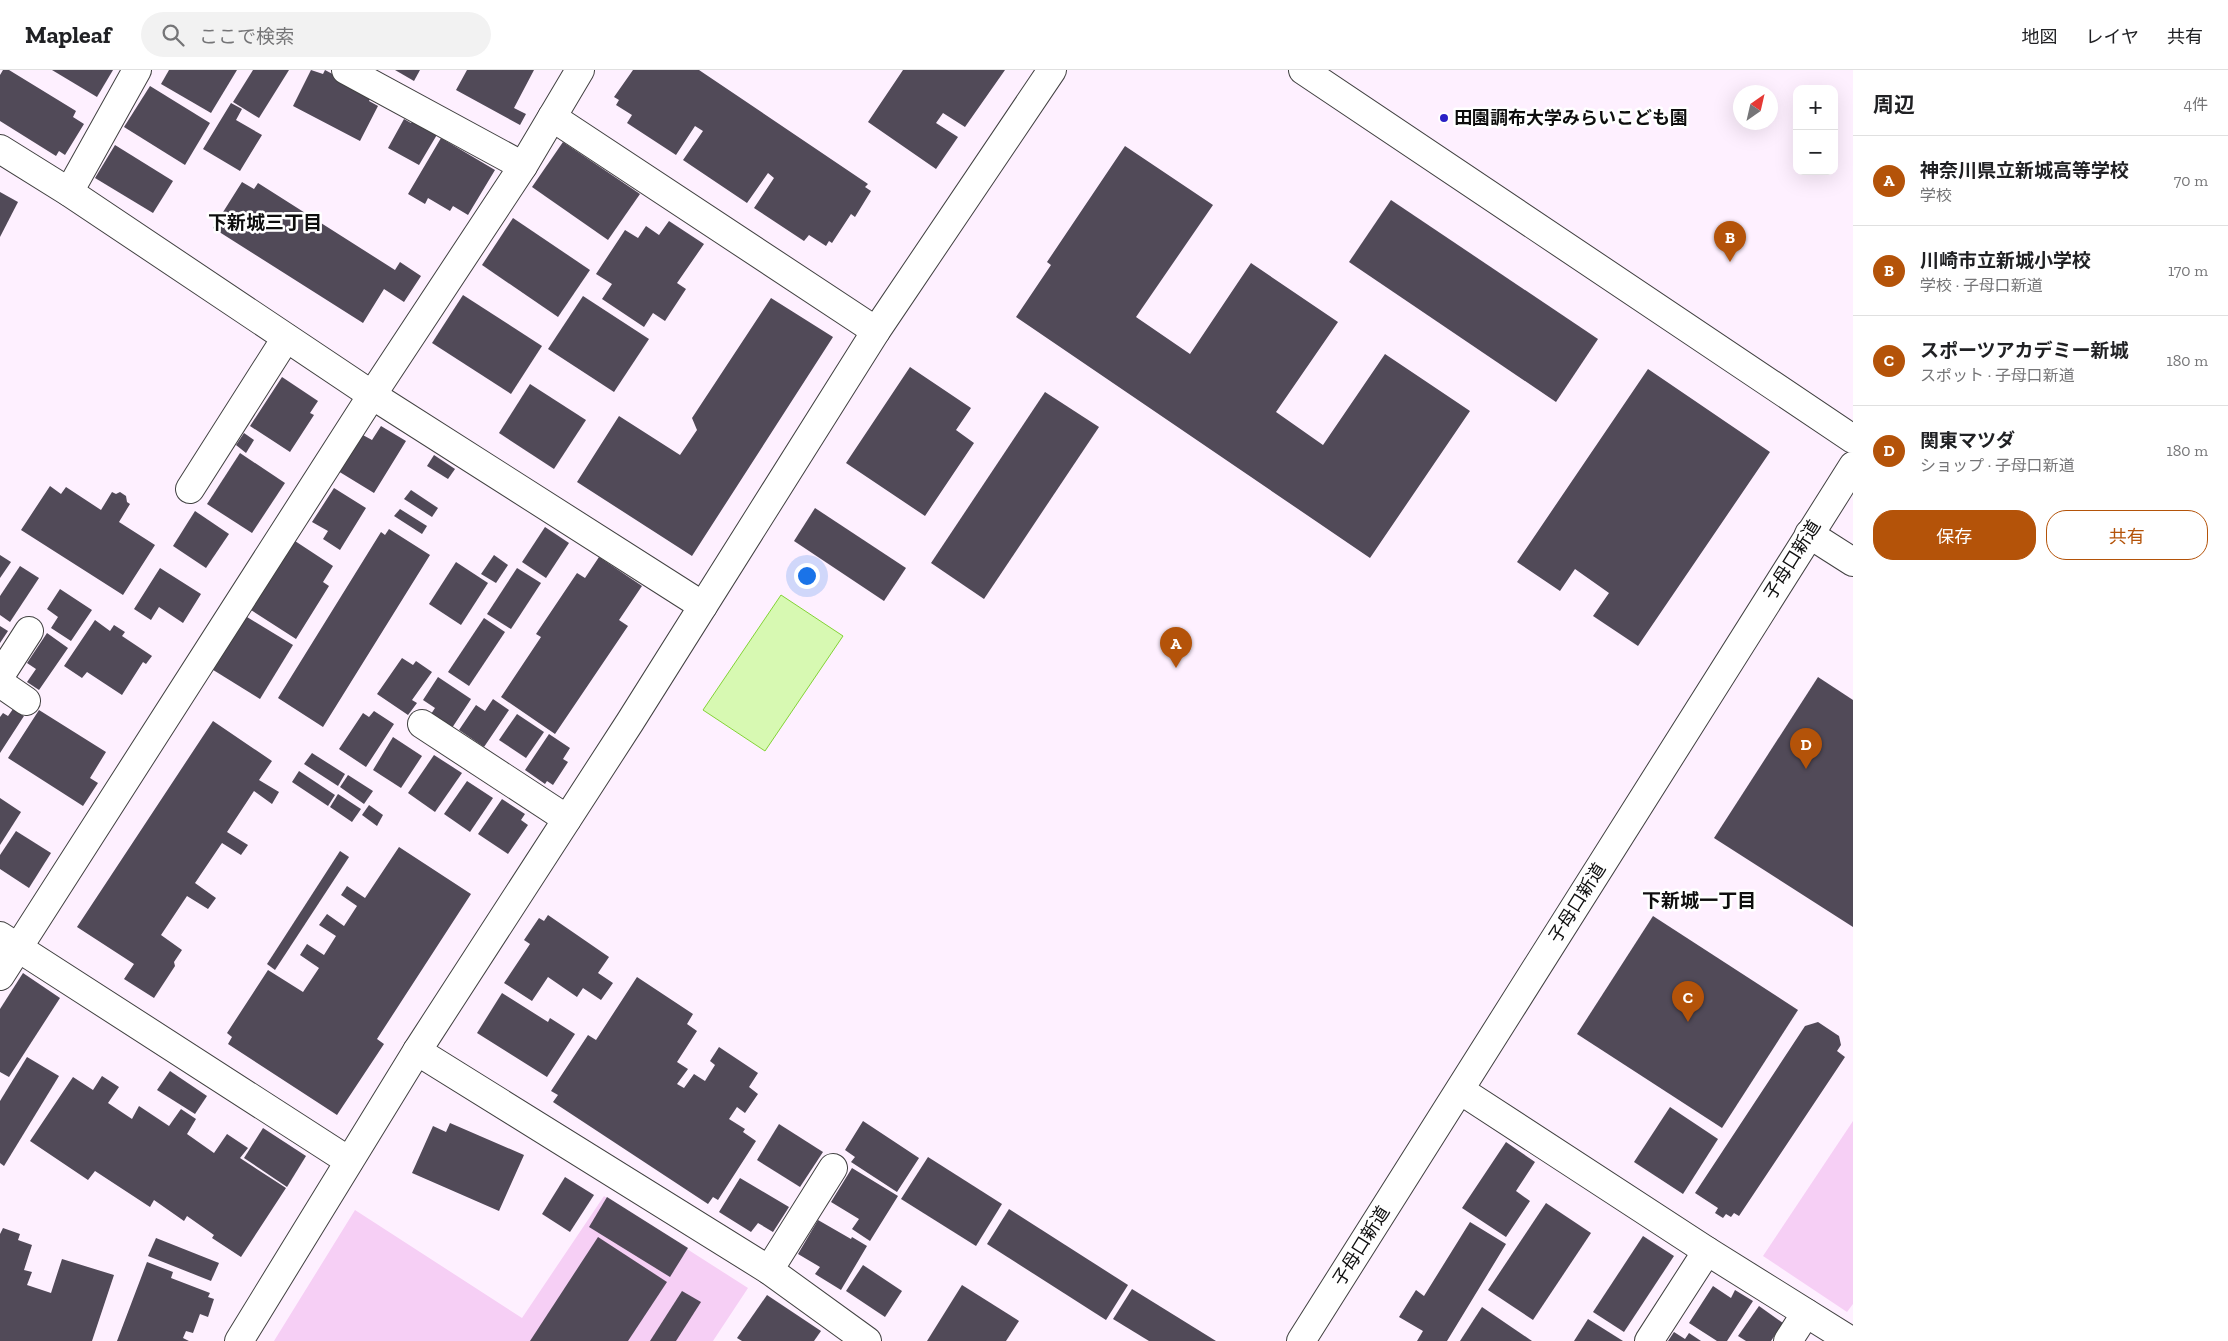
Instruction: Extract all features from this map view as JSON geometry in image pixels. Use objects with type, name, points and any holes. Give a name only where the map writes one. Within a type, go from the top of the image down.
[{"type":"street","points":[[69,192],[137,70]]},
{"type":"street","points":[[346,70],[523,166]]},
{"type":"street","points":[[0,976],[9,942],[523,166],[580,70]]},
{"type":"street","points":[[239,1341],[417,1051],[703,606],[876,331],[1052,70]]},
{"type":"street","points":[[1303,70],[1853,439]]},
{"type":"street","points":[[552,117],[876,331]]},
{"type":"street","points":[[0,149],[69,192],[372,395],[703,606]]},
{"type":"street","points":[[190,489],[286,338]]},
{"type":"street","name":"子母口新道","points":[[1301,1341],[1853,466]]},
{"type":"street","points":[[1809,534],[1853,562]]},
{"type":"street","points":[[0,676],[29,631]]},
{"type":"street","points":[[0,683],[26,701]]},
{"type":"street","points":[[422,724],[567,818]]},
{"type":"street","points":[[9,942],[349,1161]]},
{"type":"street","points":[[417,1051],[769,1270],[868,1341]]},
{"type":"street","points":[[1460,1090],[1707,1251],[1850,1341]]},
{"type":"street","points":[[769,1270],[833,1168]]},
{"type":"street","points":[[1649,1341],[1707,1251]]},
{"type":"street","points":[[1788,1341],[1806,1313]]},
{"type":"shaded area","points":[[781,595],[843,636],[765,751],[703,710]]},
{"type":"shaded area","points":[[1853,1121],[1853,1304],[1847,1312],[1763,1256]]},
{"type":"shaded area","points":[[604,1196],[748,1288],[713,1341],[274,1341],[355,1210],[522,1318]]},
{"type":"building","points":[[3,70],[9,70],[76,111],[73,117],[84,124],[65,155],[59,151],[56,156],[0,121],[0,75]]},
{"type":"building","points":[[52,70],[113,70],[97,97]]},
{"type":"building","points":[[169,70],[237,70],[211,113],[161,84]]},
{"type":"building","points":[[253,70],[289,70],[259,118],[233,102]]},
{"type":"building","points":[[311,70],[323,74],[325,70],[372,95],[369,101],[378,106],[360,141],[293,106]]},
{"type":"building","points":[[395,70],[420,70],[414,81]]},
{"type":"building","points":[[467,70],[534,70],[514,108],[526,114],[520,125],[456,90]]},
{"type":"building","points":[[633,70],[699,70],[868,184],[865,187],[871,191],[855,217],[851,214],[832,243],[829,241],[826,246],[809,235],[804,241],[754,208],[774,178],[768,173],[747,203],[683,160],[703,131],[695,126],[676,155],[627,123],[632,115],[616,105],[619,100],[614,97]]},
{"type":"building","points":[[903,70],[1005,70],[965,127],[943,113],[936,123],[958,137],[936,169],[868,122]]},
{"type":"building","points":[[150,86],[210,123],[185,165],[124,127]]},
{"type":"building","points":[[231,103],[242,109],[236,120],[262,135],[240,171],[203,149]]},
{"type":"building","points":[[404,119],[411,123],[414,119],[438,133],[419,165],[388,148]]},
{"type":"building","points":[[441,138],[495,170],[468,215],[453,206],[450,211],[428,198],[425,204],[408,194]]},
{"type":"building","points":[[563,142],[640,194],[608,240],[532,187]]},
{"type":"building","points":[[115,145],[173,181],[153,213],[95,178]]},
{"type":"building","points":[[1125,146],[1213,205],[1136,317],[1190,354],[1251,263],[1338,322],[1276,412],[1323,445],[1385,354],[1470,411],[1370,558],[1016,317],[1051,265],[1047,262]]},
{"type":"building","points":[[242,182],[254,189],[258,183],[395,270],[400,262],[421,276],[404,302],[384,289],[363,323],[213,228]]},
{"type":"building","points":[[0,192],[18,202],[0,237]]},
{"type":"building","points":[[1391,200],[1598,339],[1556,402],[1349,262]]},
{"type":"building","points":[[513,218],[590,270],[558,317],[482,265]]},
{"type":"building","points":[[669,221],[704,244],[677,283],[686,289],[665,321],[653,313],[644,327],[602,299],[612,284],[596,274],[625,230],[638,238],[646,226],[659,235]]},
{"type":"building","points":[[463,295],[542,346],[511,394],[432,343]]},
{"type":"building","points":[[583,296],[649,339],[614,392],[548,349]]},
{"type":"building","points":[[771,298],[833,337],[692,556],[577,482],[619,416],[680,455],[697,430],[692,418]]},
{"type":"building","points":[[910,367],[971,408],[956,430],[974,443],[925,516],[846,463]]},
{"type":"building","points":[[1648,369],[1770,452],[1638,646],[1593,616],[1609,593],[1575,569],[1560,591],[1517,562]]},
{"type":"building","points":[[282,377],[318,401],[310,413],[314,415],[290,452],[250,426]]},
{"type":"building","points":[[530,384],[586,420],[554,469],[499,433]]},
{"type":"building","points":[[1045,392],[1099,427],[984,599],[931,563]]},
{"type":"building","points":[[381,426],[406,441],[374,493],[338,471],[361,434],[372,440]]},
{"type":"building","points":[[244,433],[254,440],[246,453],[236,445]]},
{"type":"building","points":[[240,453],[285,483],[252,533],[207,504]]},
{"type":"building","points":[[434,455],[455,469],[448,479],[427,466]]},
{"type":"building","points":[[50,486],[61,494],[66,487],[101,510],[112,492],[116,494],[120,492],[126,496],[127,502],[130,504],[119,522],[155,545],[123,595],[21,530]]},
{"type":"building","points":[[334,488],[366,508],[340,550],[323,539],[328,531],[312,522]]},
{"type":"building","points":[[411,490],[438,508],[432,517],[404,499]]},
{"type":"building","points":[[815,508],[906,568],[884,601],[794,541]]},
{"type":"building","points":[[400,509],[427,526],[422,534],[394,516]]},
{"type":"building","points":[[195,511],[229,534],[206,568],[173,546]]},
{"type":"building","points":[[545,527],[569,543],[546,578],[522,562]]},
{"type":"building","points":[[389,529],[430,555],[323,727],[278,698],[381,532],[385,535]]},
{"type":"building","points":[[295,541],[333,566],[323,582],[329,586],[296,639],[251,610]]},
{"type":"building","points":[[0,555],[11,562],[0,578]]},
{"type":"building","points":[[494,555],[508,565],[496,583],[481,574]]},
{"type":"building","points":[[599,557],[642,586],[619,620],[628,626],[555,734],[501,697],[541,637],[536,634],[577,573],[585,578]]},
{"type":"building","points":[[456,562],[488,583],[461,625],[429,604]]},
{"type":"building","points":[[20,566],[39,578],[10,622],[0,615],[0,596]]},
{"type":"building","points":[[160,568],[201,594],[183,623],[159,607],[151,620],[134,609]]},
{"type":"building","points":[[517,568],[541,583],[511,629],[487,614]]},
{"type":"building","points":[[60,589],[92,610],[71,641],[51,628],[58,617],[47,609]]},
{"type":"building","points":[[242,614],[293,645],[260,699],[210,668]]},
{"type":"building","points":[[484,618],[505,632],[469,686],[448,672]]},
{"type":"building","points":[[95,620],[110,631],[114,625],[125,632],[122,636],[152,656],[146,664],[143,662],[122,695],[87,672],[82,678],[64,666]]},
{"type":"building","points":[[0,626],[8,631],[0,643]]},
{"type":"building","points":[[47,633],[68,648],[39,690],[27,682],[36,669],[27,663]]},
{"type":"building","points":[[402,658],[413,665],[416,661],[432,672],[412,700],[417,703],[408,715],[377,694]]},
{"type":"building","points":[[438,677],[471,699],[452,728],[431,714],[435,708],[423,700]]},
{"type":"building","points":[[1818,677],[1853,700],[1853,927],[1714,838]]},
{"type":"building","points":[[493,699],[509,710],[484,747],[459,730],[476,705],[485,711]]},
{"type":"building","points":[[13,709],[24,716],[0,753],[0,717],[3,713],[8,716]]},
{"type":"building","points":[[39,710],[106,752],[90,778],[98,783],[83,806],[8,758]]},
{"type":"building","points":[[374,711],[394,724],[366,767],[339,749],[363,713],[369,717]]},
{"type":"building","points":[[517,714],[544,732],[526,758],[499,740]]},
{"type":"building","points":[[213,721],[272,761],[259,780],[279,792],[272,804],[254,791],[227,832],[248,845],[241,855],[222,843],[195,883],[216,898],[208,909],[187,896],[161,935],[182,950],[174,962],[175,966],[154,998],[124,979],[134,964],[77,927]]},
{"type":"building","points":[[549,734],[570,748],[563,759],[568,762],[553,785],[547,781],[545,784],[525,770]]},
{"type":"building","points":[[393,737],[422,756],[401,788],[373,770]]},
{"type":"building","points":[[312,753],[345,774],[338,786],[304,764]]},
{"type":"building","points":[[434,755],[462,773],[435,812],[408,793]]},
{"type":"building","points":[[299,771],[335,795],[328,806],[292,782]]},
{"type":"building","points":[[348,775],[373,791],[364,804],[340,787]]},
{"type":"building","points":[[467,781],[493,798],[470,832],[444,814]]},
{"type":"building","points":[[338,794],[361,809],[352,822],[330,807]]},
{"type":"building","points":[[0,798],[21,812],[0,845]]},
{"type":"building","points":[[502,799],[525,814],[521,820],[528,825],[508,854],[478,834]]},
{"type":"building","points":[[369,805],[383,815],[377,826],[362,815]]},
{"type":"building","points":[[16,831],[51,853],[29,888],[0,869],[0,855]]},
{"type":"building","points":[[399,847],[471,894],[377,1039],[384,1044],[337,1115],[228,1044],[232,1037],[227,1033],[268,970],[303,992],[319,968],[300,955],[307,944],[324,955],[336,936],[319,925],[327,914],[344,926],[357,906],[341,895],[347,886],[365,898]]},
{"type":"building","points":[[340,851],[349,857],[275,970],[267,964]]},
{"type":"building","points":[[548,915],[609,957],[598,973],[613,983],[601,1000],[583,988],[577,997],[548,977],[532,1001],[504,983],[530,944],[524,940],[539,918],[544,921]]},
{"type":"building","points":[[1653,916],[1798,1010],[1722,1128],[1577,1034]]},
{"type":"building","points":[[23,973],[60,998],[9,1077],[0,1072],[0,1009]]},
{"type":"building","points":[[637,977],[693,1014],[687,1024],[697,1031],[677,1062],[688,1069],[677,1084],[684,1088],[694,1074],[705,1081],[715,1065],[710,1061],[719,1047],[758,1073],[749,1087],[758,1094],[745,1113],[737,1107],[729,1119],[745,1129],[743,1132],[756,1141],[718,1200],[713,1197],[708,1204],[553,1102],[558,1095],[551,1091],[588,1035],[596,1040]]},
{"type":"building","points":[[502,993],[548,1022],[550,1018],[575,1034],[547,1077],[477,1033]]},
{"type":"building","points":[[1818,1022],[1839,1036],[1841,1045],[1837,1051],[1845,1057],[1739,1216],[1734,1213],[1731,1217],[1726,1214],[1723,1218],[1715,1213],[1718,1208],[1695,1193],[1805,1026]]},
{"type":"building","points":[[27,1057],[59,1076],[4,1166],[0,1163],[0,1101]]},
{"type":"building","points":[[170,1071],[207,1096],[195,1114],[157,1090]]},
{"type":"building","points":[[102,1076],[119,1087],[108,1103],[132,1119],[139,1106],[169,1126],[181,1109],[196,1119],[187,1134],[214,1153],[227,1134],[248,1148],[240,1158],[286,1188],[241,1257],[212,1238],[214,1235],[187,1216],[184,1221],[154,1200],[150,1207],[95,1171],[88,1180],[30,1141],[73,1077],[93,1090]]},
{"type":"building","points":[[1670,1107],[1718,1139],[1683,1194],[1634,1162]]},
{"type":"building","points":[[863,1121],[919,1158],[897,1192],[851,1162],[855,1157],[845,1150]]},
{"type":"building","points":[[450,1123],[524,1155],[499,1211],[412,1173],[433,1126],[446,1132]]},
{"type":"building","points":[[779,1124],[823,1152],[800,1187],[757,1160]]},
{"type":"building","points":[[263,1128],[306,1156],[287,1187],[244,1158]]},
{"type":"building","points":[[1506,1142],[1535,1162],[1516,1191],[1530,1201],[1506,1237],[1462,1208]]},
{"type":"building","points":[[928,1157],[1002,1204],[976,1246],[901,1199]]},
{"type":"building","points":[[852,1168],[898,1196],[870,1241],[852,1229],[859,1219],[831,1202]]},
{"type":"building","points":[[565,1177],[594,1195],[570,1232],[542,1214]]},
{"type":"building","points":[[740,1178],[789,1207],[773,1232],[758,1223],[751,1232],[719,1212]]},
{"type":"building","points":[[607,1197],[688,1248],[670,1277],[589,1227]]},
{"type":"building","points":[[1546,1203],[1591,1233],[1533,1320],[1488,1290]]},
{"type":"building","points":[[1009,1209],[1128,1285],[1106,1320],[987,1244]]},
{"type":"building","points":[[818,1220],[867,1246],[841,1290],[815,1274],[820,1267],[798,1254]]},
{"type":"building","points":[[1470,1222],[1506,1244],[1447,1341],[1417,1341],[1423,1331],[1399,1317],[1416,1290],[1424,1296]]},
{"type":"building","points":[[3,1228],[20,1234],[18,1240],[32,1245],[24,1270],[32,1272],[27,1285],[51,1293],[62,1259],[114,1275],[92,1341],[0,1341],[0,1234]]},
{"type":"building","points":[[1643,1236],[1674,1256],[1624,1332],[1593,1312]]},
{"type":"building","points":[[598,1237],[667,1282],[628,1341],[530,1341]]},
{"type":"building","points":[[156,1238],[219,1263],[211,1281],[148,1256]]},
{"type":"building","points":[[147,1262],[173,1272],[171,1278],[210,1293],[208,1297],[214,1299],[208,1317],[200,1314],[193,1333],[186,1331],[183,1338],[189,1341],[117,1341]]},
{"type":"building","points":[[863,1265],[902,1291],[885,1317],[846,1291]]},
{"type":"building","points":[[962,1285],[1019,1321],[1006,1341],[927,1341]]},
{"type":"building","points":[[1713,1286],[1731,1298],[1735,1290],[1753,1301],[1727,1341],[1717,1341],[1689,1323]]},
{"type":"building","points":[[1132,1289],[1216,1341],[1149,1341],[1113,1319]]},
{"type":"building","points":[[682,1291],[701,1302],[676,1341],[650,1341]]},
{"type":"building","points":[[767,1295],[821,1331],[814,1341],[742,1341],[737,1338]]},
{"type":"building","points":[[1759,1306],[1783,1323],[1771,1341],[1746,1341],[1738,1336]]},
{"type":"building","points":[[1482,1307],[1532,1341],[1460,1341]]},
{"type":"building","points":[[1588,1319],[1623,1341],[1574,1341]]},
{"type":"building","points":[[1674,1332],[1685,1339],[1689,1333],[1701,1341],[1668,1341]]},
{"type":"place","name":"田園調布大学みらいこども園","points":[[1444,118]]},
{"type":"place","name":"川崎市立新城小学校","points":[[1730,262]]},
{"type":"place","name":"神奈川県立新城高等学校","points":[[1176,668]]},
{"type":"place","name":"関東マツダ","points":[[1806,769]]},
{"type":"place","name":"スポーツアカデミー新城","points":[[1688,1022]]},
{"type":"district","name":"下新城三丁目","points":[[265,222]]},
{"type":"district","name":"下新城一丁目","points":[[1699,900]]}]
